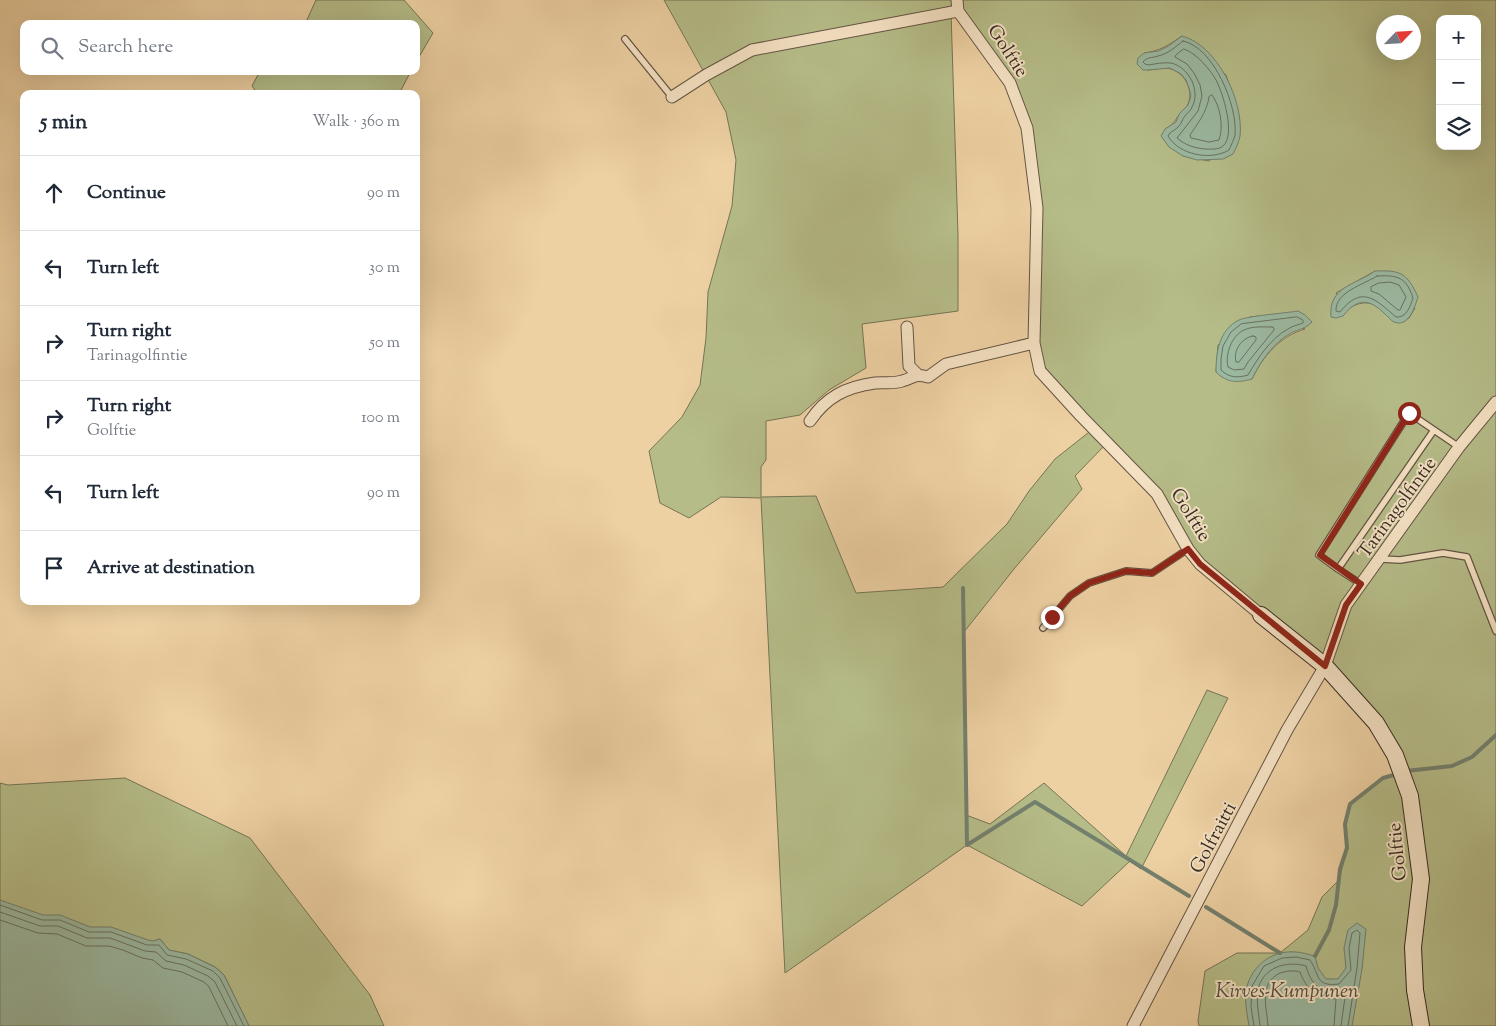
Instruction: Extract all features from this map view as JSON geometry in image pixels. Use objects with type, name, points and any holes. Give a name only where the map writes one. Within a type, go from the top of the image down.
[{"type":"street","points":[[672,97],[706,75],[752,50],[958,5]]},
{"type":"street","name":"Golftie","points":[[958,5],[1010,83],[1027,128],[1037,208],[1034,343],[1040,372],[1157,494],[1188,549],[1200,564],[1325,666],[1376,723],[1395,754],[1410,796],[1421,879],[1413,947],[1415,990],[1421,1026]]},
{"type":"street","points":[[907,327],[909,366],[917,374],[928,376],[946,364],[1034,343]]},
{"type":"street","points":[[810,421],[818,409],[838,393],[874,383],[902,382],[917,374]]},
{"type":"street","name":"Tarinagolfintie","points":[[1325,666],[1346,605],[1381,559],[1459,447],[1496,402]]},
{"type":"street","name":"Golfraitti","points":[[1133,1026],[1287,730],[1325,666]]},
{"type":"lane","points":[[625,40],[672,97]]},
{"type":"lane","points":[[1361,584],[1320,555],[1409,413],[1459,447]]},
{"type":"lane","points":[[1338,569],[1434,430]]},
{"type":"lane","points":[[1043,628],[1070,596],[1089,583],[1126,571],[1152,573],[1188,549]]},
{"type":"lane","points":[[1381,559],[1400,560],[1443,553],[1467,557],[1496,631]]},
{"type":"shaded area","points":[[316,0],[404,0],[433,33],[420,55],[420,20],[307,20]]},
{"type":"shaded area","points":[[664,0],[1496,0],[1496,1026],[1199,1026],[1198,1021],[1205,971],[1237,953],[1280,953],[1308,930],[1322,897],[1339,880],[1347,848],[1345,824],[1350,804],[1383,778],[1401,772],[1376,723],[1200,564],[1157,494],[1107,443],[1075,476],[1082,489],[1014,569],[964,632],[966,815],[990,824],[1044,783],[1126,856],[1207,690],[1228,698],[1141,869],[1130,861],[1082,906],[967,845],[785,973],[761,498],[721,497],[689,518],[660,503],[649,451],[682,417],[700,385],[706,338],[708,292],[732,206],[736,160],[726,112]],"holes":[[[958,11],[1010,83],[1027,128],[1037,208],[1034,343],[1040,371],[1093,429],[1055,459],[1029,491],[1007,524],[943,587],[856,593],[816,496],[761,497],[761,467],[766,460],[766,421],[800,415],[829,390],[866,368],[862,324],[958,311],[958,235],[951,12]],[[1182,36],[1226,75],[1239,116],[1240,135],[1209,161],[1183,156],[1165,129],[1187,107],[1190,99],[1189,88],[1184,78],[1171,69],[1148,70],[1144,53],[1160,49]],[[1375,271],[1415,308],[1409,318],[1403,322],[1370,303],[1363,303],[1348,309],[1336,293]],[[1273,315],[1305,329],[1296,332],[1273,348],[1261,362],[1252,379],[1216,372],[1218,345],[1250,317]]]},
{"type":"shaded area","points":[[258,75],[409,75],[401,90],[255,90],[252,86]]},
{"type":"shaded area","points":[[125,778],[250,838],[370,995],[384,1026],[249,1026],[224,975],[215,967],[188,954],[169,950],[160,939],[0,991],[0,783],[8,785]]},
{"type":"water","points":[[1182,36],[1195,41],[1206,50],[1217,62],[1233,91],[1238,107],[1240,136],[1233,154],[1223,159],[1197,160],[1183,156],[1169,147],[1161,136],[1165,129],[1176,122],[1179,114],[1188,105],[1191,96],[1186,80],[1181,74],[1170,68],[1143,70],[1137,64],[1138,58],[1144,53],[1158,51],[1167,47]]},
{"type":"water","points":[[1375,271],[1397,272],[1410,283],[1418,297],[1407,319],[1404,322],[1394,322],[1374,305],[1363,302],[1353,306],[1343,316],[1331,317],[1331,307],[1338,293]]},
{"type":"water","points":[[1298,311],[1312,322],[1304,328],[1291,333],[1273,347],[1263,359],[1252,379],[1233,381],[1224,378],[1216,372],[1220,342],[1232,324],[1250,317]]},
{"type":"water","points":[[0,900],[43,915],[60,915],[90,927],[111,927],[148,940],[160,939],[169,950],[188,954],[215,967],[224,975],[249,1026],[0,1026]]},
{"type":"water","name":"Kirves-Kumpunen","points":[[1357,923],[1366,929],[1362,969],[1352,1026],[1249,1026],[1246,993],[1251,976],[1260,964],[1280,953],[1301,952],[1315,956],[1318,968],[1326,979],[1338,979],[1346,968],[1344,948],[1348,930]]},
{"type":"waterway","points":[[963,588],[967,845],[1035,802],[1189,896]]},
{"type":"waterway","points":[[1406,771],[1452,766],[1472,757],[1496,735]]},
{"type":"waterway","points":[[1315,956],[1329,930],[1336,905],[1340,869],[1347,848],[1345,824],[1350,804],[1383,778],[1397,774]]},
{"type":"waterway","points":[[1206,907],[1280,953]]},
{"type":"route","points":[[1052,617],[1070,596],[1089,583],[1126,571],[1152,573],[1188,549],[1200,564],[1325,666],[1346,605],[1361,584],[1320,555],[1409,413]]}]
